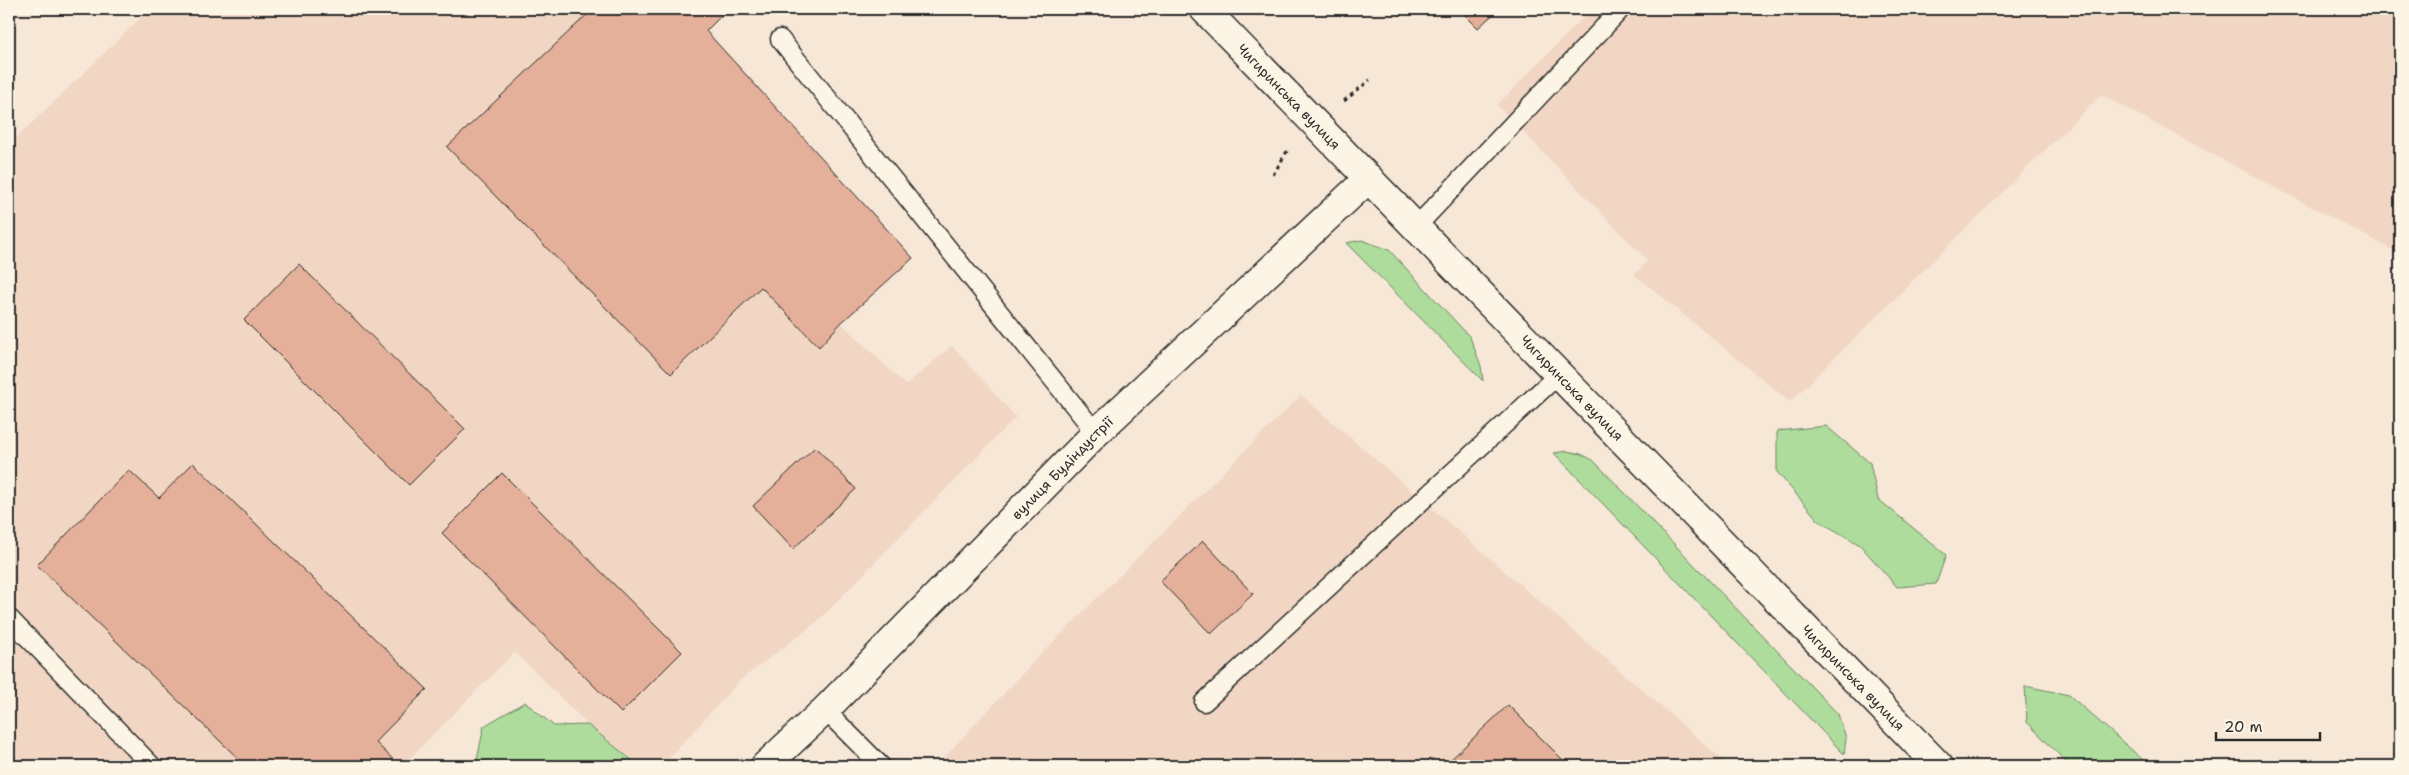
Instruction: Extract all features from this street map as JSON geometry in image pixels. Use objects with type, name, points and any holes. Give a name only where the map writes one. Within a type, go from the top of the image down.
[{"type":"main road","name":"Чигиринська вулиця","points":[[1204,9],[1938,766]]},
{"type":"main road","name":"вулиця Будіндустрії","points":[[765,766],[825,710],[1096,433],[1369,178]]},
{"type":"lane","points":[[1416,227],[1621,9]]},
{"type":"lane","points":[[780,39],[1096,433]]},
{"type":"lane","points":[[1204,702],[1559,374]]},
{"type":"lane","points":[[9,618],[152,766]]},
{"type":"lane","points":[[825,710],[880,766]]},
{"type":"path","points":[[1344,101],[1370,80]]},
{"type":"path","points":[[1273,176],[1289,148]]},
{"type":"shaded area","points":[[150,9],[728,9],[706,31],[913,258],[841,323],[906,385],[952,346],[1016,417],[818,621],[738,682],[662,766],[639,766],[588,725],[515,652],[402,766],[9,766],[9,145]]},
{"type":"shaded area","points":[[1592,9],[2400,9],[2400,254],[2101,95],[1790,402],[1634,274],[1648,261],[1497,105]]},
{"type":"shaded area","points":[[1301,395],[1730,766],[936,766],[1038,657]]},
{"type":"green space","points":[[1362,240],[1389,250],[1470,337],[1481,366],[1483,381],[1346,243]]},
{"type":"green space","points":[[1826,426],[1870,463],[1878,499],[1946,555],[1936,584],[1897,587],[1860,545],[1819,521],[1777,472],[1777,431]]},
{"type":"green space","points":[[1567,451],[1581,454],[1593,460],[1838,714],[1846,738],[1844,754],[1554,453]]},
{"type":"green space","points":[[2025,686],[2069,695],[2150,766],[2070,766],[2027,722]]},
{"type":"green space","points":[[525,702],[554,726],[588,725],[639,766],[476,765],[484,726]]},
{"type":"building","points":[[593,9],[728,9],[706,31],[913,258],[841,323],[819,347],[761,287],[671,374],[447,147]]},
{"type":"building","points":[[1459,9],[1499,9],[1478,28]]},
{"type":"building","points":[[299,264],[465,429],[409,485],[244,320]]},
{"type":"building","points":[[815,447],[856,489],[793,549],[753,506]]},
{"type":"building","points":[[193,463],[427,689],[375,742],[400,766],[246,766],[37,565],[129,470],[159,498]]},
{"type":"building","points":[[502,473],[682,652],[621,713],[442,533]]},
{"type":"building","points":[[1203,541],[1253,594],[1211,634],[1160,581]]},
{"type":"building","points":[[1508,705],[1569,766],[1444,766]]}]
